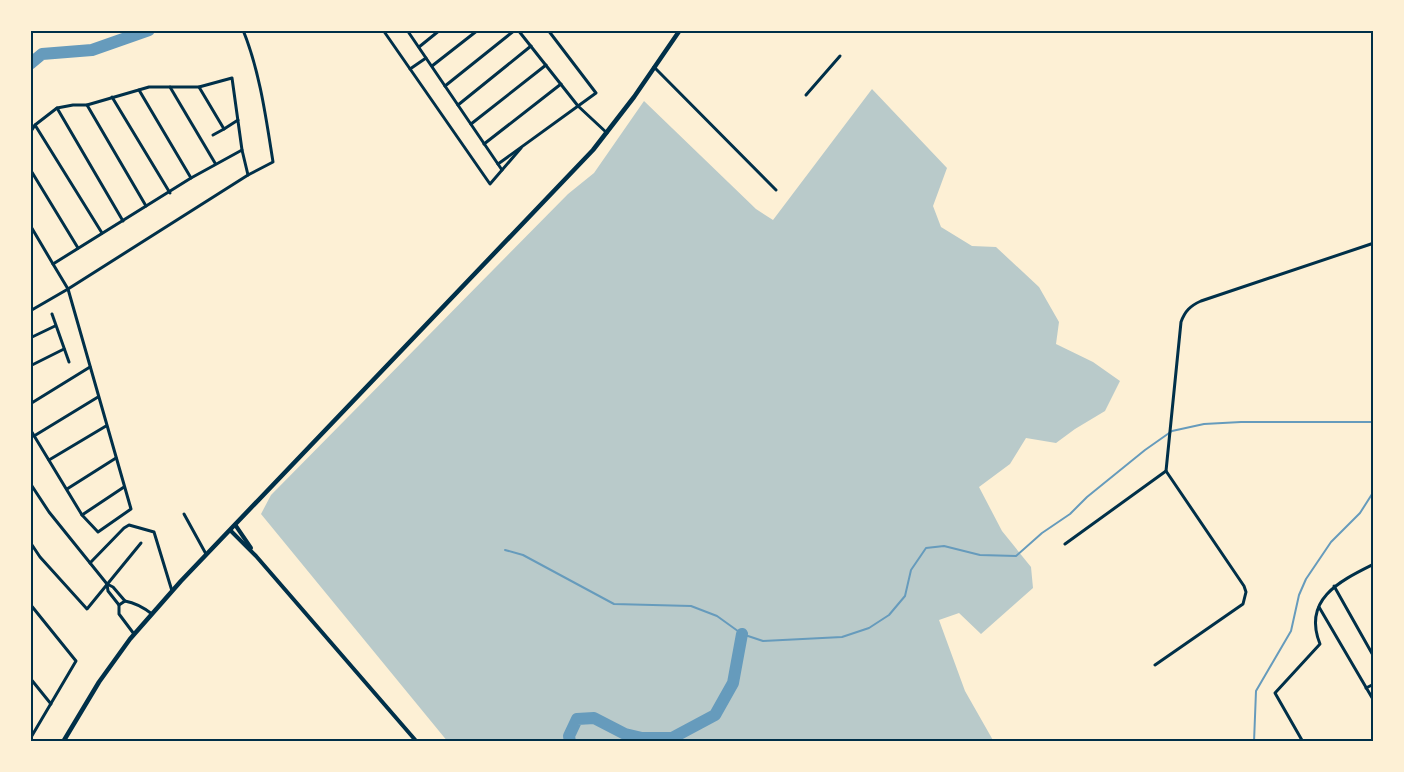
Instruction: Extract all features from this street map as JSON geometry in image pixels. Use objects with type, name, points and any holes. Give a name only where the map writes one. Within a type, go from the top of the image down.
[{"type":"main road","points":[[63,742],[99,682],[134,634],[172,591],[572,174],[607,133],[680,30]]},
{"type":"street","points":[[30,310],[68,289],[248,175],[273,162],[263,98],[251,50],[243,30]]},
{"type":"street","points":[[382,30],[490,184],[521,148]]},
{"type":"street","points":[[407,30],[502,170]]},
{"type":"street","points":[[418,47],[440,30]]},
{"type":"street","points":[[432,66],[478,30]]},
{"type":"street","points":[[445,86],[517,30],[578,106],[607,133]]},
{"type":"street","points":[[498,164],[596,93],[548,30]]},
{"type":"street","points":[[458,105],[531,46]]},
{"type":"street","points":[[806,96],[840,56]]},
{"type":"street","points":[[410,69],[426,58]]},
{"type":"street","points":[[471,124],[546,65]]},
{"type":"street","points":[[654,68],[776,190]]},
{"type":"street","points":[[30,133],[35,125],[57,108],[87,105],[149,87],[199,87],[232,78],[242,150],[248,175]]},
{"type":"street","points":[[484,144],[561,84]]},
{"type":"street","points":[[170,87],[216,164]]},
{"type":"street","points":[[199,87],[224,129]]},
{"type":"street","points":[[138,90],[191,178]]},
{"type":"street","points":[[112,97],[170,192]]},
{"type":"street","points":[[87,105],[146,206]]},
{"type":"street","points":[[57,108],[123,221]]},
{"type":"street","points":[[213,135],[238,120]]},
{"type":"street","points":[[35,125],[102,233]]},
{"type":"street","points":[[53,264],[191,178],[242,150]]},
{"type":"street","points":[[30,169],[78,248]]},
{"type":"street","points":[[30,225],[68,289],[131,510],[98,532],[82,515],[30,429]]},
{"type":"street","points":[[1155,665],[1243,604],[1246,592],[1166,471],[1181,322],[1185,312],[1192,305],[1374,243]]},
{"type":"street","points":[[52,314],[69,362]]},
{"type":"street","points":[[30,338],[56,326]]},
{"type":"street","points":[[30,366],[64,349]]},
{"type":"street","points":[[30,404],[90,367]]},
{"type":"street","points":[[34,436],[98,397]]},
{"type":"street","points":[[49,460],[106,426]]},
{"type":"street","points":[[67,489],[116,458]]},
{"type":"street","points":[[1065,544],[1166,471]]},
{"type":"street","points":[[30,483],[49,512],[107,584],[108,591],[119,605],[119,614],[134,634]]},
{"type":"street","points":[[82,515],[124,487]]},
{"type":"street","points":[[184,514],[207,555]]},
{"type":"street","points":[[90,563],[123,528],[129,525],[154,532],[172,591]]},
{"type":"street","points":[[236,526],[256,556]]},
{"type":"street","points":[[231,531],[256,556],[417,742]]},
{"type":"street","points":[[30,542],[40,557],[87,609],[141,543]]},
{"type":"street","points":[[1303,742],[1275,694],[1320,644],[1316,623],[1319,606],[1324,596],[1334,586],[1374,564]]},
{"type":"street","points":[[107,584],[113,586],[125,601],[141,605],[152,614]]},
{"type":"street","points":[[1334,586],[1374,657]]},
{"type":"street","points":[[119,605],[125,601]]},
{"type":"street","points":[[30,604],[76,661],[30,739]]},
{"type":"street","points":[[1319,606],[1374,701]]},
{"type":"street","points":[[30,678],[51,704]]},
{"type":"street","points":[[1366,688],[1374,684]]},
{"type":"shaded area","points":[[872,89],[947,168],[933,206],[941,227],[972,246],[996,247],[1039,287],[1059,322],[1056,344],[1093,362],[1120,381],[1105,411],[1056,443],[1026,438],[1010,464],[979,487],[1002,531],[1031,567],[1033,588],[981,634],[959,613],[939,620],[965,691],[994,742],[448,742],[261,514],[271,495],[568,194],[594,173],[644,101],[756,209],[773,220]]},
{"type":"waterway","points":[[30,64],[42,54],[92,50],[149,30]]},
{"type":"waterway","points":[[505,550],[523,555],[614,604],[691,606],[717,616],[742,634],[763,641],[842,637],[869,628],[889,615],[905,596],[911,570],[926,548],[944,546],[980,555],[1016,556],[1042,533],[1070,514],[1087,497],[1145,450],[1172,431],[1204,424],[1241,422],[1374,422]]},
{"type":"waterway","points":[[1254,742],[1256,691],[1291,631],[1299,595],[1306,579],[1331,542],[1360,513],[1374,491]]},
{"type":"waterway","points":[[570,742],[569,736],[577,719],[594,718],[625,734],[642,738],[672,738],[715,715],[733,683],[742,634]]}]
